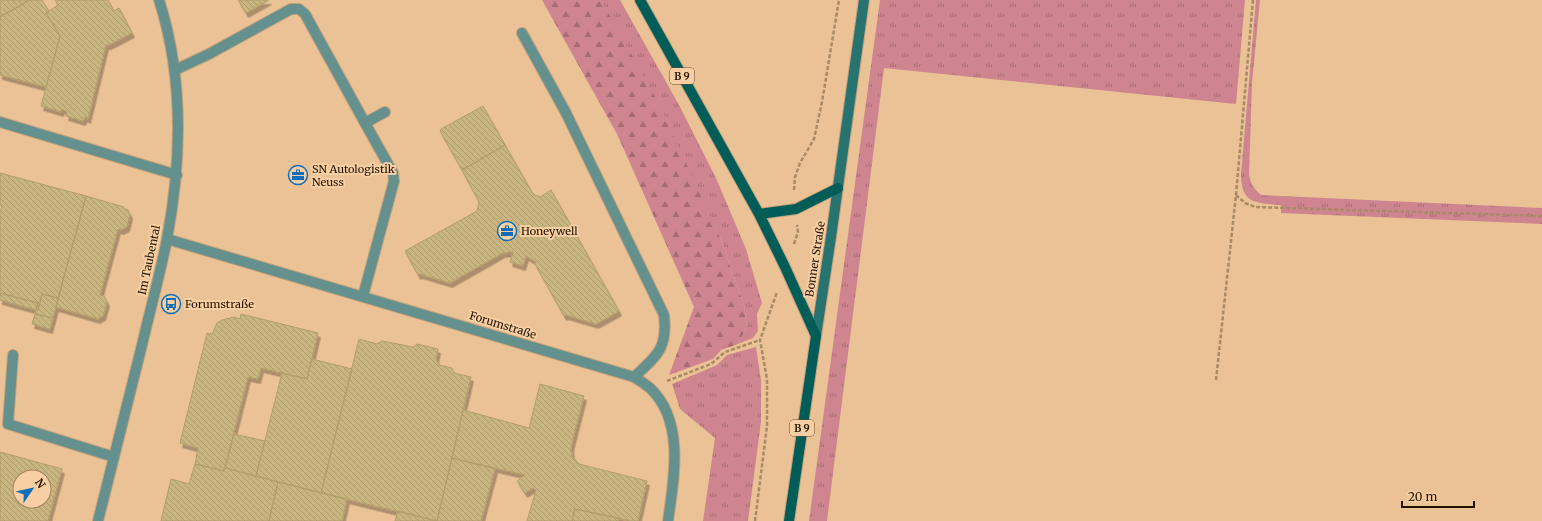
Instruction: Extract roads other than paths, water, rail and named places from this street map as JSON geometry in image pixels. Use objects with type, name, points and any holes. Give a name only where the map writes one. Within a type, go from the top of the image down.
[{"type":"main road","name":"B 9","points":[[640,0],[759,214],[816,336]]},
{"type":"main road","name":"Bonner Straße","points":[[789,521],[864,0]]},
{"type":"main road","points":[[759,214],[796,209],[838,188]]},
{"type":"street","name":"Im Taubental","points":[[98,521],[167,239],[176,175],[179,126],[175,70],[165,20],[158,0]]},
{"type":"street","points":[[175,70],[209,54],[291,9],[299,9],[305,14],[393,173],[394,181],[363,296]]},
{"type":"street","points":[[522,33],[566,113],[664,316],[666,331],[662,346],[652,360],[634,377]]},
{"type":"street","points":[[365,123],[385,112]]},
{"type":"street","points":[[0,122],[176,175]]},
{"type":"street","name":"Forumstraße","points":[[167,239],[634,377],[650,388],[663,406],[673,432],[674,475],[668,521]]},
{"type":"street","points":[[13,355],[8,424],[114,456]]},
{"type":"place","name":"SN Autologistik Neuss","points":[[298,175]]},
{"type":"place","name":"Honeywell","points":[[507,231]]},
{"type":"place","name":"Forumstraße","points":[[171,304]]}]
